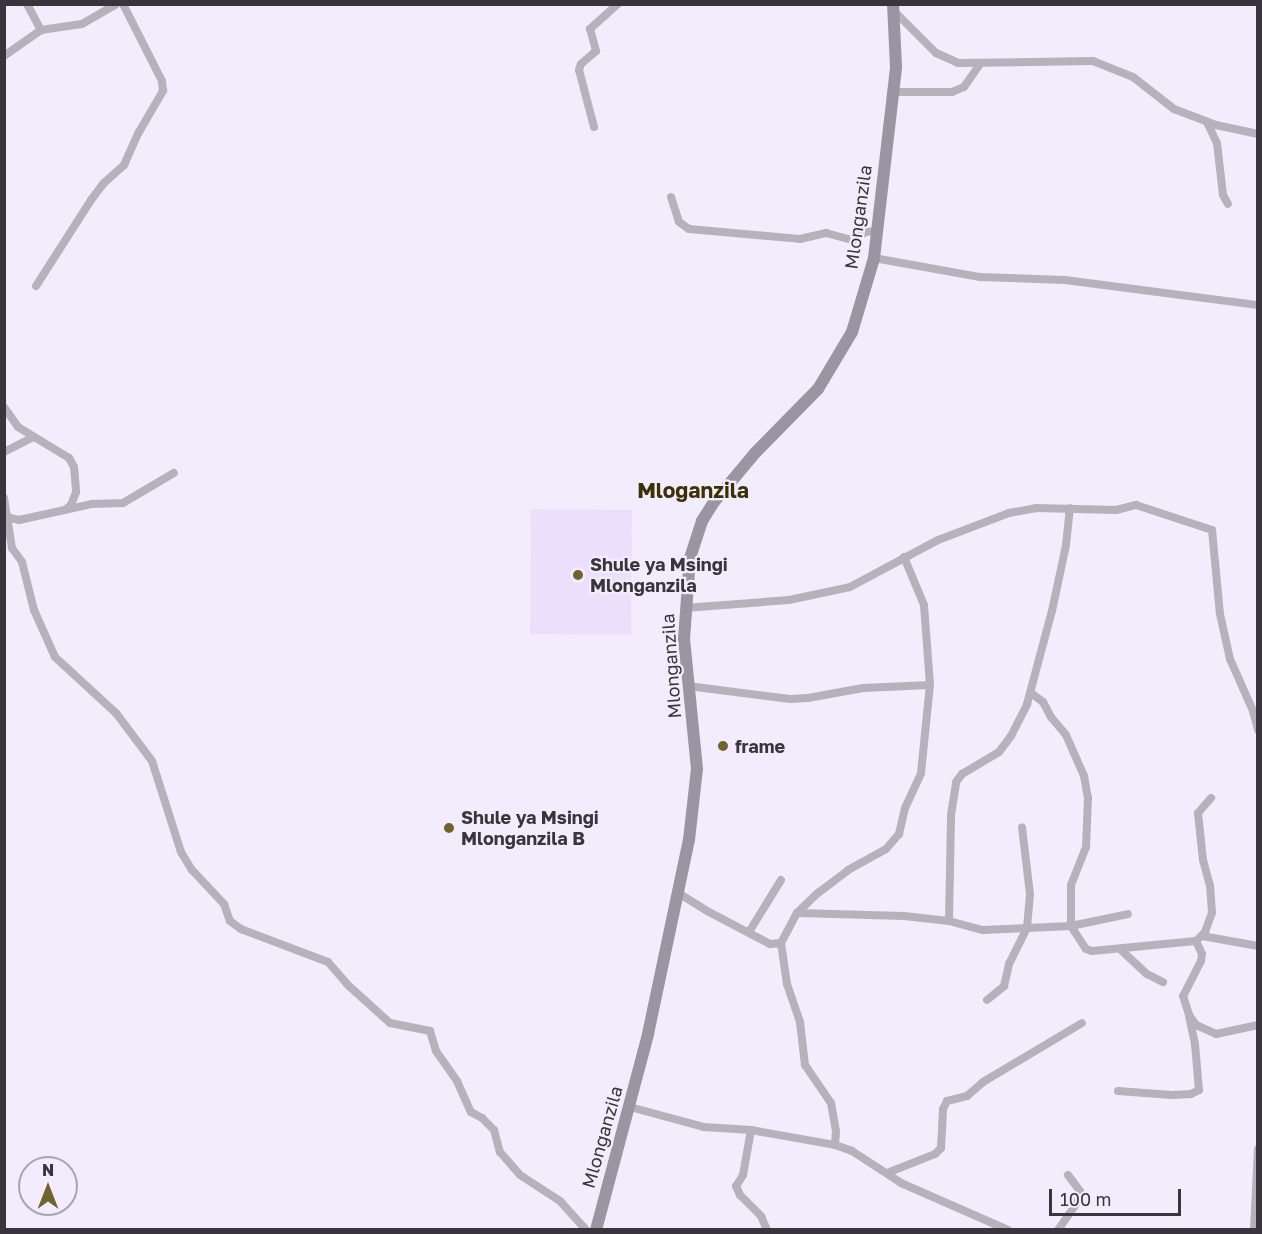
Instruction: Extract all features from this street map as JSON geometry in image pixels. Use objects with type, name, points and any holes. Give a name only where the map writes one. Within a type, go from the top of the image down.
[{"type":"street","points":[[27,4],[41,30]]},
{"type":"street","points":[[4,56],[41,30],[82,24],[116,4]]},
{"type":"street","points":[[36,286],[91,200],[104,183],[124,165],[139,132],[164,91],[162,81],[123,4]]},
{"type":"street","points":[[594,127],[579,70],[581,64],[596,51],[590,29],[618,4]]},
{"type":"street","points":[[894,8],[936,53],[958,63],[1068,60],[1108,65],[1133,77],[1174,109],[1207,122],[1257,135]]},
{"type":"street","name":"Mlonganzila","points":[[596,1230],[630,1107],[680,894],[697,770],[696,743],[688,686],[685,608],[690,558],[702,521],[736,474],[818,389],[852,332],[874,258],[896,67],[894,8]]},
{"type":"street","points":[[894,92],[952,92],[964,87],[981,63]]},
{"type":"street","points":[[1207,122],[1217,143],[1222,195],[1228,204]]},
{"type":"street","points":[[671,197],[679,222],[689,229],[800,239],[826,232],[853,240],[866,232],[877,231]]},
{"type":"street","points":[[874,258],[980,277],[1065,280],[1257,305]]},
{"type":"street","points":[[4,407],[18,427],[69,458],[74,467],[76,492],[71,505],[66,509]]},
{"type":"street","points":[[4,452],[33,437]]},
{"type":"street","points":[[6,517],[19,520],[66,509],[123,503],[174,473]]},
{"type":"street","points":[[4,498],[12,548],[22,562],[34,610],[55,657],[116,713],[152,761],[181,852],[192,870],[224,904],[230,921],[241,929],[328,962],[349,986],[390,1023],[430,1031],[436,1051],[461,1088],[471,1112],[482,1118],[494,1131],[500,1152],[520,1175],[560,1201],[586,1230]]},
{"type":"street","points":[[685,608],[789,600],[850,587],[938,540],[1009,513],[1036,508],[1116,510],[1136,505],[1212,530],[1220,614],[1230,659],[1253,711],[1257,730]]},
{"type":"street","points":[[949,921],[951,815],[956,782],[962,774],[999,752],[1011,736],[1030,693],[1052,611],[1066,545],[1070,508]]},
{"type":"street","points":[[4,558],[12,548]]},
{"type":"street","points":[[835,1145],[836,1131],[831,1103],[805,1065],[800,1022],[787,984],[781,943],[797,913],[848,870],[885,849],[899,834],[905,808],[921,772],[930,685],[924,605],[904,557]]},
{"type":"street","points":[[688,686],[790,699],[808,698],[863,687],[930,685]]},
{"type":"street","points":[[1030,693],[1043,702],[1051,717],[1066,735],[1086,783],[1088,838],[1072,878],[1071,926],[1088,950],[1120,949],[1199,938],[1257,946]]},
{"type":"street","points":[[1118,1092],[1172,1095],[1191,1094],[1199,1090],[1195,1044],[1182,996],[1194,979],[1201,961],[1199,938],[1208,927],[1212,902],[1203,861],[1198,813],[1211,798]]},
{"type":"street","points":[[987,1000],[1005,986],[1009,964],[1027,928],[1030,894],[1022,827]]},
{"type":"street","points":[[748,932],[781,880]]},
{"type":"street","points":[[680,894],[770,944],[781,943]]},
{"type":"street","points":[[797,913],[860,913],[949,921],[983,930],[1071,926],[1128,914]]},
{"type":"street","points":[[1120,949],[1147,974],[1163,982]]},
{"type":"street","points":[[1189,1015],[1196,1025],[1216,1034],[1257,1025]]},
{"type":"street","points":[[887,1173],[935,1154],[941,1148],[943,1109],[947,1101],[967,1096],[983,1082],[1082,1023]]},
{"type":"street","points":[[630,1107],[704,1127],[751,1130],[835,1145],[852,1151],[901,1183],[1008,1230]]},
{"type":"street","points":[[751,1130],[743,1176],[736,1186],[740,1195],[761,1216],[767,1230]]},
{"type":"street","points":[[1254,1230],[1257,1149]]},
{"type":"street","points":[[1058,1230],[1078,1201],[1080,1191],[1068,1175]]},
{"type":"shaded area","points":[[531,509],[632,510],[631,635],[530,634]]},
{"type":"place","name":"Shule ya Msingi Mlonganzila","points":[[578,575]]},
{"type":"place","name":"frame","points":[[723,746]]},
{"type":"place","name":"Shule ya Msingi Mlonganzila B","points":[[449,828]]},
{"type":"district","name":"Mloganzila","points":[[693,490]]}]
